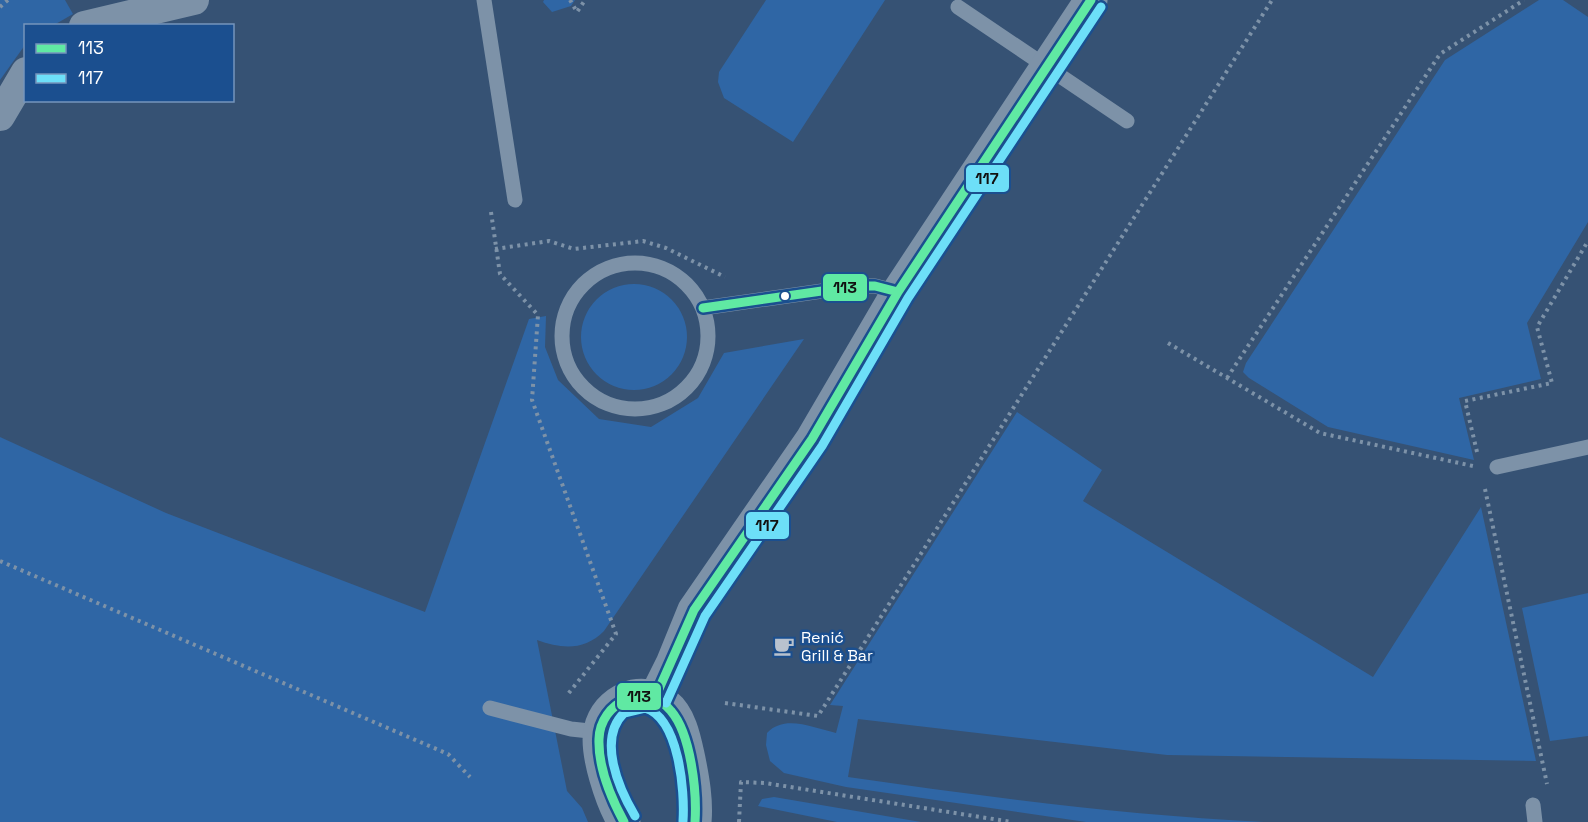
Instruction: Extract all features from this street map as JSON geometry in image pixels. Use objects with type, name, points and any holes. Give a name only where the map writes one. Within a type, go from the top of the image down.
[{"type":"street","points":[[92,24],[194,0]]},
{"type":"street","points":[[655,698],[694,610],[812,440],[898,292],[1091,0]]},
{"type":"street","points":[[0,116],[24,75]]},
{"type":"street","points":[[624,822],[616,810],[602,760],[599,732],[604,718],[614,705],[627,696],[639,695],[655,698],[667,705],[676,718],[684,738],[694,780],[695,822]]},
{"type":"lane","points":[[484,0],[515,200]]},
{"type":"lane","points":[[958,7],[1127,121]]},
{"type":"lane","points":[[635,263],[656,266],[676,275],[692,290],[703,308],[708,331],[706,356],[699,370],[679,395],[657,406],[634,410],[610,405],[583,387],[572,375],[563,353],[561,329],[572,299],[594,275],[614,266],[635,263]]},
{"type":"lane","points":[[703,308],[857,286],[875,286],[898,292]]},
{"type":"lane","points":[[1497,467],[1588,447]]},
{"type":"lane","points":[[490,708],[571,729],[599,732]]},
{"type":"lane","points":[[1533,805],[1535,822]]},
{"type":"path","points":[[0,7],[8,0]]},
{"type":"path","points":[[570,0],[577,12],[585,0]]},
{"type":"path","points":[[725,703],[818,716],[1272,0]]},
{"type":"path","points":[[1227,378],[1440,54],[1524,0]]},
{"type":"path","points":[[490,203],[500,274],[538,315],[532,400],[616,634],[568,694]]},
{"type":"path","points":[[495,249],[549,241],[574,249],[643,242],[666,248],[732,280]]},
{"type":"path","points":[[1549,793],[1504,574],[1465,401],[1552,383],[1537,327],[1588,241]]},
{"type":"path","points":[[1168,343],[1320,433],[1480,467],[1497,467]]},
{"type":"path","points":[[0,561],[448,753],[470,777]]},
{"type":"path","points":[[739,822],[741,782],[765,783],[1012,822]]},
{"type":"shaded area","points":[[0,0],[65,0],[73,14],[56,24],[24,24],[24,46],[0,80]]},
{"type":"shaded area","points":[[544,0],[575,0],[571,6],[552,12],[543,2]]},
{"type":"shaded area","points":[[766,0],[885,0],[793,142],[724,98],[718,82],[719,72]]},
{"type":"shaded area","points":[[1539,0],[1563,0],[1588,17],[1588,222],[1527,323],[1541,379],[1459,398],[1474,460],[1328,427],[1249,378],[1243,372],[1246,363],[1445,60]]},
{"type":"shaded area","points":[[634,284],[654,288],[672,299],[683,317],[687,337],[683,357],[672,375],[654,386],[634,390],[614,386],[596,375],[585,357],[581,337],[585,317],[596,299],[614,288]]},
{"type":"shaded area","points":[[546,316],[545,347],[558,380],[599,419],[651,427],[698,398],[724,353],[804,339],[604,631],[581,645],[555,645],[537,640],[567,791],[582,808],[588,822],[0,822],[0,437],[166,513],[425,612],[529,319]]},
{"type":"shaded area","points":[[1017,412],[1102,470],[1083,501],[1373,677],[1481,507],[1536,761],[1167,755],[858,719],[848,777],[1056,804],[1160,815],[1264,822],[1086,822],[846,787],[784,773],[770,761],[766,745],[767,733],[774,727],[791,723],[836,733],[843,706],[830,705]]},
{"type":"shaded area","points":[[1588,593],[1588,736],[1550,741],[1522,608]]},
{"type":"shaded area","points":[[774,797],[921,822],[837,822],[758,806],[762,799]]},
{"type":"transit line","name":"113","points":[[655,698],[694,610],[812,439],[898,292],[1091,0]]},
{"type":"transit line","name":"117","points":[[666,703],[705,616],[822,446],[908,298],[1101,7]]},
{"type":"transit line","name":"113","points":[[703,308],[857,286],[875,286],[898,292]]},
{"type":"transit line","name":"113","points":[[624,822],[606,782],[599,739],[601,726],[607,715],[616,706],[637,696],[649,697],[661,702],[678,721],[688,748],[694,780],[695,822]]},
{"type":"transit line","name":"117","points":[[635,816],[617,778],[611,750],[612,736],[616,724],[624,713],[645,708],[656,714],[666,726],[678,757],[683,792],[683,821]]},
{"type":"place","name":"Renić Grill & Bar","points":[[784,646]]}]
